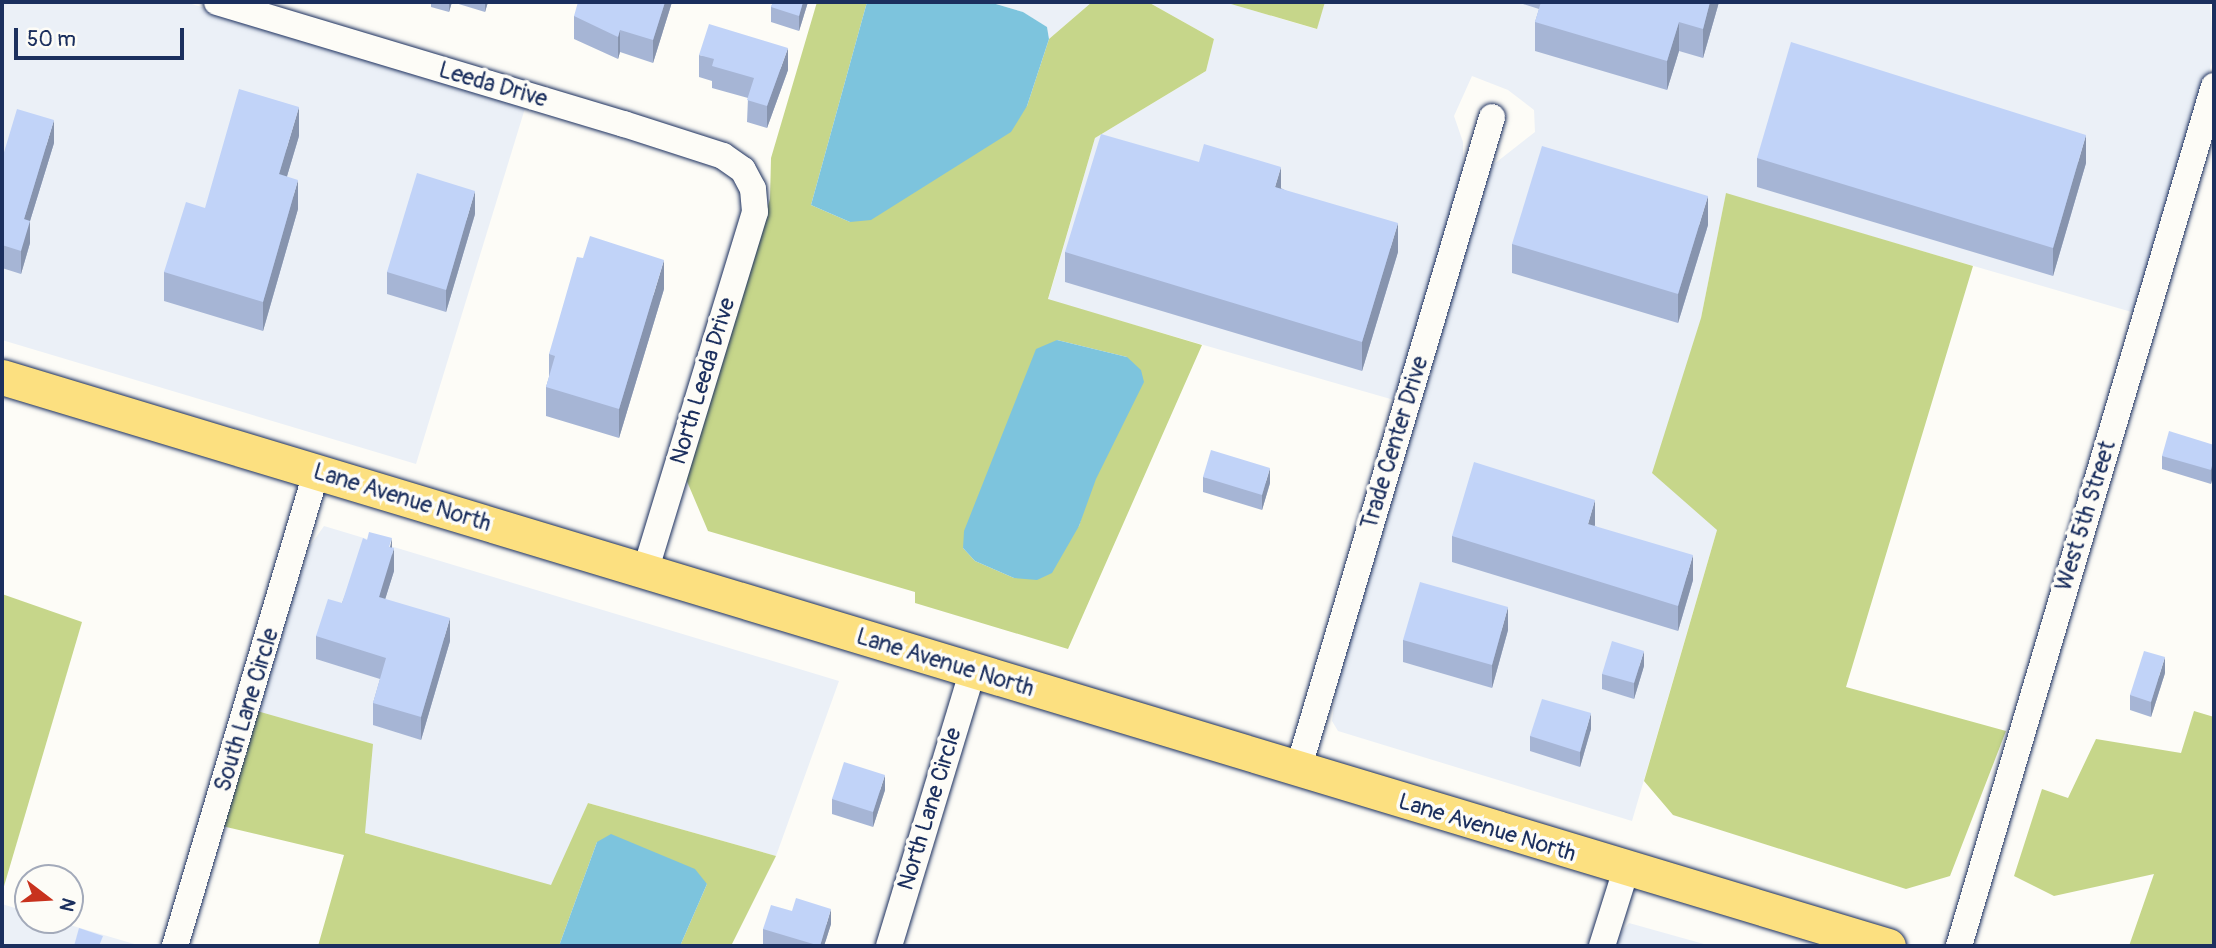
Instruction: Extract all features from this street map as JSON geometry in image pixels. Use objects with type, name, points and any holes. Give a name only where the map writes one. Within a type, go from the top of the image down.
[{"type":"main road","name":"Lane Avenue North","points":[[2,377],[1626,870],[1888,946]]},
{"type":"street","name":"Leeda Drive","points":[[217,2],[723,156],[743,170],[753,189]]},
{"type":"street","name":"West 5th Street","points":[[1959,946],[2214,86]]},
{"type":"street","name":"Trade Center Drive","points":[[1298,770],[1492,117]]},
{"type":"street","name":"North Leeda Drive","points":[[645,572],[755,212],[753,189]]},
{"type":"street","name":"South Lane Circle","points":[[175,946],[316,472]]},
{"type":"street","name":"North Lane Circle","points":[[889,946],[972,672]]},
{"type":"street","points":[[1602,946],[1626,870]]},
{"type":"shaded area","points":[[2,2],[185,2],[526,105],[416,464],[2,340]]},
{"type":"shaded area","points":[[989,2],[1092,2],[1049,39],[1047,27],[1023,12]]},
{"type":"shaded area","points":[[1148,2],[1224,2],[1316,29],[1325,2],[2210,2],[2214,56],[2135,313],[1726,194],[1701,318],[1717,530],[1632,821],[1338,731],[1332,721],[1338,676],[1489,168],[1535,132],[1534,110],[1508,90],[1472,76],[1454,116],[1463,142],[1463,171],[1394,400],[1048,300],[1095,138],[1206,71],[1214,39]]},
{"type":"shaded area","points":[[324,526],[839,681],[776,856],[588,803],[552,886],[365,833],[257,711],[310,546]]},
{"type":"shaded area","points":[[2,904],[14,908],[14,934],[84,934],[84,929],[141,946],[2,946]]},
{"type":"shaded area","points":[[1629,923],[1711,946],[1611,946]]},
{"type":"green space","points":[[817,2],[867,2],[811,205],[850,222],[1027,106],[1049,39],[1092,2],[1148,2],[1214,39],[1206,71],[1095,138],[1048,299],[1202,345],[1068,649],[915,603],[915,592],[708,531],[686,479],[770,199],[771,158]],"holes":[[[1057,340],[1127,357],[1079,526],[1014,578],[975,561],[963,548]]]},
{"type":"green space","points":[[1224,2],[1325,2],[1317,29]]},
{"type":"green space","points":[[1726,193],[1973,266],[1846,687],[2006,731],[1950,876],[1906,889],[1673,815],[1644,781],[1717,530],[1652,473],[1701,318]]},
{"type":"green space","points":[[2,594],[82,622],[2,893]]},
{"type":"green space","points":[[257,711],[373,744],[365,833],[551,885],[588,803],[776,856],[731,946],[680,946],[707,884],[597,842],[559,946],[318,946],[344,855],[222,826]]},
{"type":"green space","points":[[2194,711],[2214,717],[2214,946],[2129,946],[2154,874],[2054,896],[2014,876],[2042,789],[2068,798],[2096,739],[2181,753]]},
{"type":"water","points":[[867,2],[989,2],[1023,12],[1047,27],[1049,39],[1027,106],[1011,132],[871,220],[850,222],[811,205]]},
{"type":"water","points":[[1057,340],[1127,357],[1141,370],[1144,382],[1096,479],[1079,526],[1052,573],[1037,580],[1014,578],[975,561],[963,548],[964,531],[1036,349]]},
{"type":"water","points":[[611,834],[695,869],[707,884],[680,946],[559,946],[597,842]]},
{"type":"building","points":[[578,2],[665,2],[653,40],[620,30],[618,37],[574,16]]},
{"type":"building","points":[[773,2],[803,2],[799,16],[771,7]]},
{"type":"building","points":[[1541,2],[1710,2],[1703,29],[1679,22],[1667,61],[1535,22]]},
{"type":"building","points":[[709,24],[788,48],[767,106],[747,100],[754,78],[712,66],[714,59],[699,55]]},
{"type":"building","points":[[1791,42],[2086,135],[2053,248],[1757,158]]},
{"type":"building","points":[[239,89],[299,107],[279,174],[298,180],[263,302],[164,272],[186,202],[205,208]]},
{"type":"building","points":[[17,109],[54,120],[24,219],[30,221],[21,251],[2,245],[2,159]]},
{"type":"building","points":[[1101,134],[1199,162],[1204,144],[1281,167],[1275,187],[1398,223],[1362,342],[1065,252]]},
{"type":"building","points":[[1542,146],[1708,196],[1678,294],[1512,244]]},
{"type":"building","points":[[417,173],[475,191],[446,290],[387,272]]},
{"type":"building","points":[[590,236],[664,260],[619,409],[546,387],[555,356],[549,354],[577,257],[583,258]]},
{"type":"building","points":[[2169,431],[2214,445],[2211,470],[2162,456]]},
{"type":"building","points":[[1211,450],[1270,468],[1262,495],[1203,477]]},
{"type":"building","points":[[1474,462],[1595,500],[1588,524],[1693,555],[1678,606],[1452,536]]},
{"type":"building","points":[[369,532],[392,538],[389,547],[394,548],[379,597],[450,618],[421,717],[373,703],[386,658],[316,636],[328,599],[342,603],[363,538],[367,540]]},
{"type":"building","points":[[1420,582],[1508,607],[1492,665],[1403,640]]},
{"type":"building","points":[[1612,641],[1644,651],[1634,683],[1602,674]]},
{"type":"building","points":[[2144,651],[2165,657],[2151,702],[2130,695]]},
{"type":"building","points":[[1542,699],[1591,713],[1580,752],[1530,736]]},
{"type":"building","points":[[844,762],[885,775],[873,812],[832,799]]},
{"type":"building","points":[[796,898],[831,909],[820,946],[763,929],[771,905],[792,911]]},
{"type":"building","points":[[84,930],[103,936],[99,946],[74,946],[77,934],[84,934]]}]
